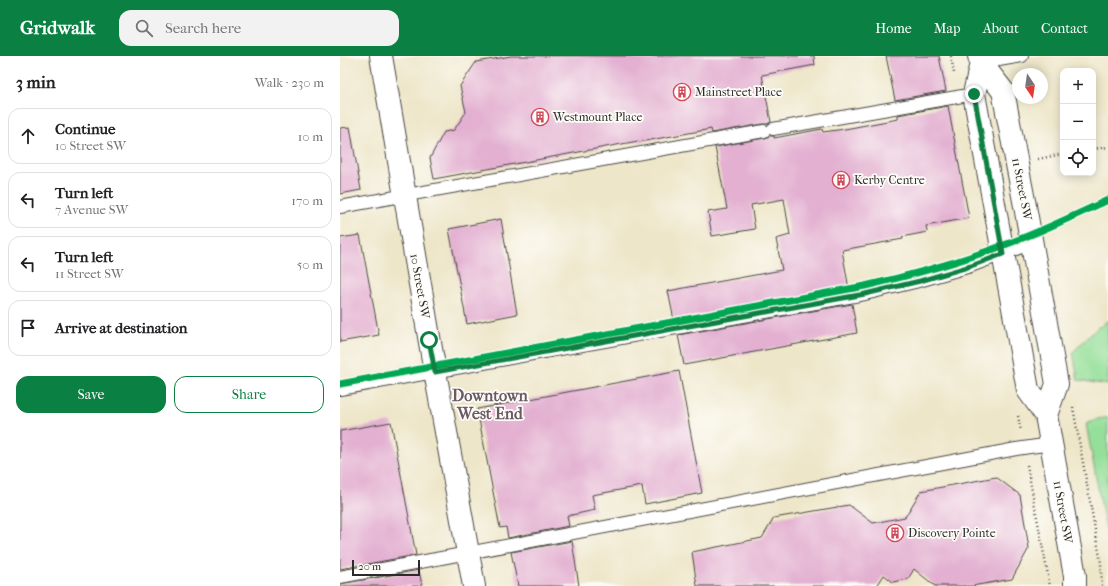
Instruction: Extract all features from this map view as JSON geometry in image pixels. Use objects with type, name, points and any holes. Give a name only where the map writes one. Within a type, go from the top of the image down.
[{"type":"street","name":"10 Street SW","points":[[381,56],[404,196],[474,586]]},
{"type":"street","name":"11 Street SW","points":[[980,60],[974,94],[1028,390],[1046,415],[1075,576],[1075,586]]},
{"type":"street","name":"11 Street SW","points":[[980,60],[1003,91],[1032,243],[1057,384],[1046,415]]},
{"type":"lane","points":[[980,60],[1022,56]]},
{"type":"lane","points":[[340,207],[974,94]]},
{"type":"lane","points":[[340,389],[865,294],[920,281],[967,267],[1032,243]]},
{"type":"lane","points":[[340,577],[1016,449],[1051,444]]},
{"type":"path","points":[[1096,149],[1108,147]]},
{"type":"path","points":[[1035,159],[1060,155]]},
{"type":"path","points":[[1072,400],[1101,564],[1102,586]]},
{"type":"green space","points":[[1108,320],[1108,385],[1078,380],[1073,352],[1099,326],[1100,327]]},
{"type":"green space","points":[[1108,418],[1108,541],[1086,424],[1098,419]]},
{"type":"building","points":[[511,56],[814,56],[815,65],[762,75],[771,122],[767,124],[712,133],[711,129],[638,141],[434,179],[430,158],[444,132],[454,130],[466,112],[460,86],[476,62]]},
{"type":"building","points":[[886,56],[939,56],[946,91],[895,100]]},
{"type":"building","name":"Kerby Centre","points":[[948,106],[969,218],[926,226],[927,232],[902,237],[903,239],[842,250],[849,289],[674,320],[668,291],[782,270],[776,239],[790,235],[784,199],[751,205],[755,229],[712,236],[708,212],[727,209],[715,147],[770,136],[774,136],[774,138],[822,129],[823,132],[845,129],[898,119],[898,115]]},
{"type":"building","points":[[350,127],[361,190],[340,194],[340,128]]},
{"type":"building","points":[[501,219],[517,314],[467,324],[449,229]]},
{"type":"building","points":[[360,235],[379,335],[340,342],[340,238]]},
{"type":"building","points":[[852,304],[857,333],[684,365],[678,335]]},
{"type":"building","points":[[679,371],[702,493],[645,504],[642,486],[592,495],[595,510],[567,516],[569,526],[508,538],[506,527],[500,528],[477,409]]},
{"type":"building","points":[[391,422],[416,555],[340,569],[340,431]]},
{"type":"building","name":"Discovery Pointe","points":[[996,477],[1020,495],[1029,548],[1012,579],[972,586],[935,586],[914,569],[908,579],[893,582],[884,575],[877,586],[697,586],[692,552],[762,538],[774,518],[849,505],[873,523],[905,517],[921,491]]},
{"type":"building","points":[[572,541],[579,586],[518,586],[511,552]]},
{"type":"building","points":[[419,570],[422,586],[340,586],[340,584]]},
{"type":"transit line","points":[[340,384],[886,281],[949,264],[1010,243],[1108,200]]},
{"type":"place","name":"Mainstreet Place","points":[[682,92]]},
{"type":"place","name":"Westmount Place","points":[[540,117]]},
{"type":"place","name":"Kerby Centre","points":[[841,180]]},
{"type":"place","name":"Discovery Pointe","points":[[895,533]]},
{"type":"district","name":"Downtown West End","points":[[490,404]]},
{"type":"route","points":[[429,340],[435,372],[865,294],[920,281],[971,266],[1003,254],[974,94]]}]
